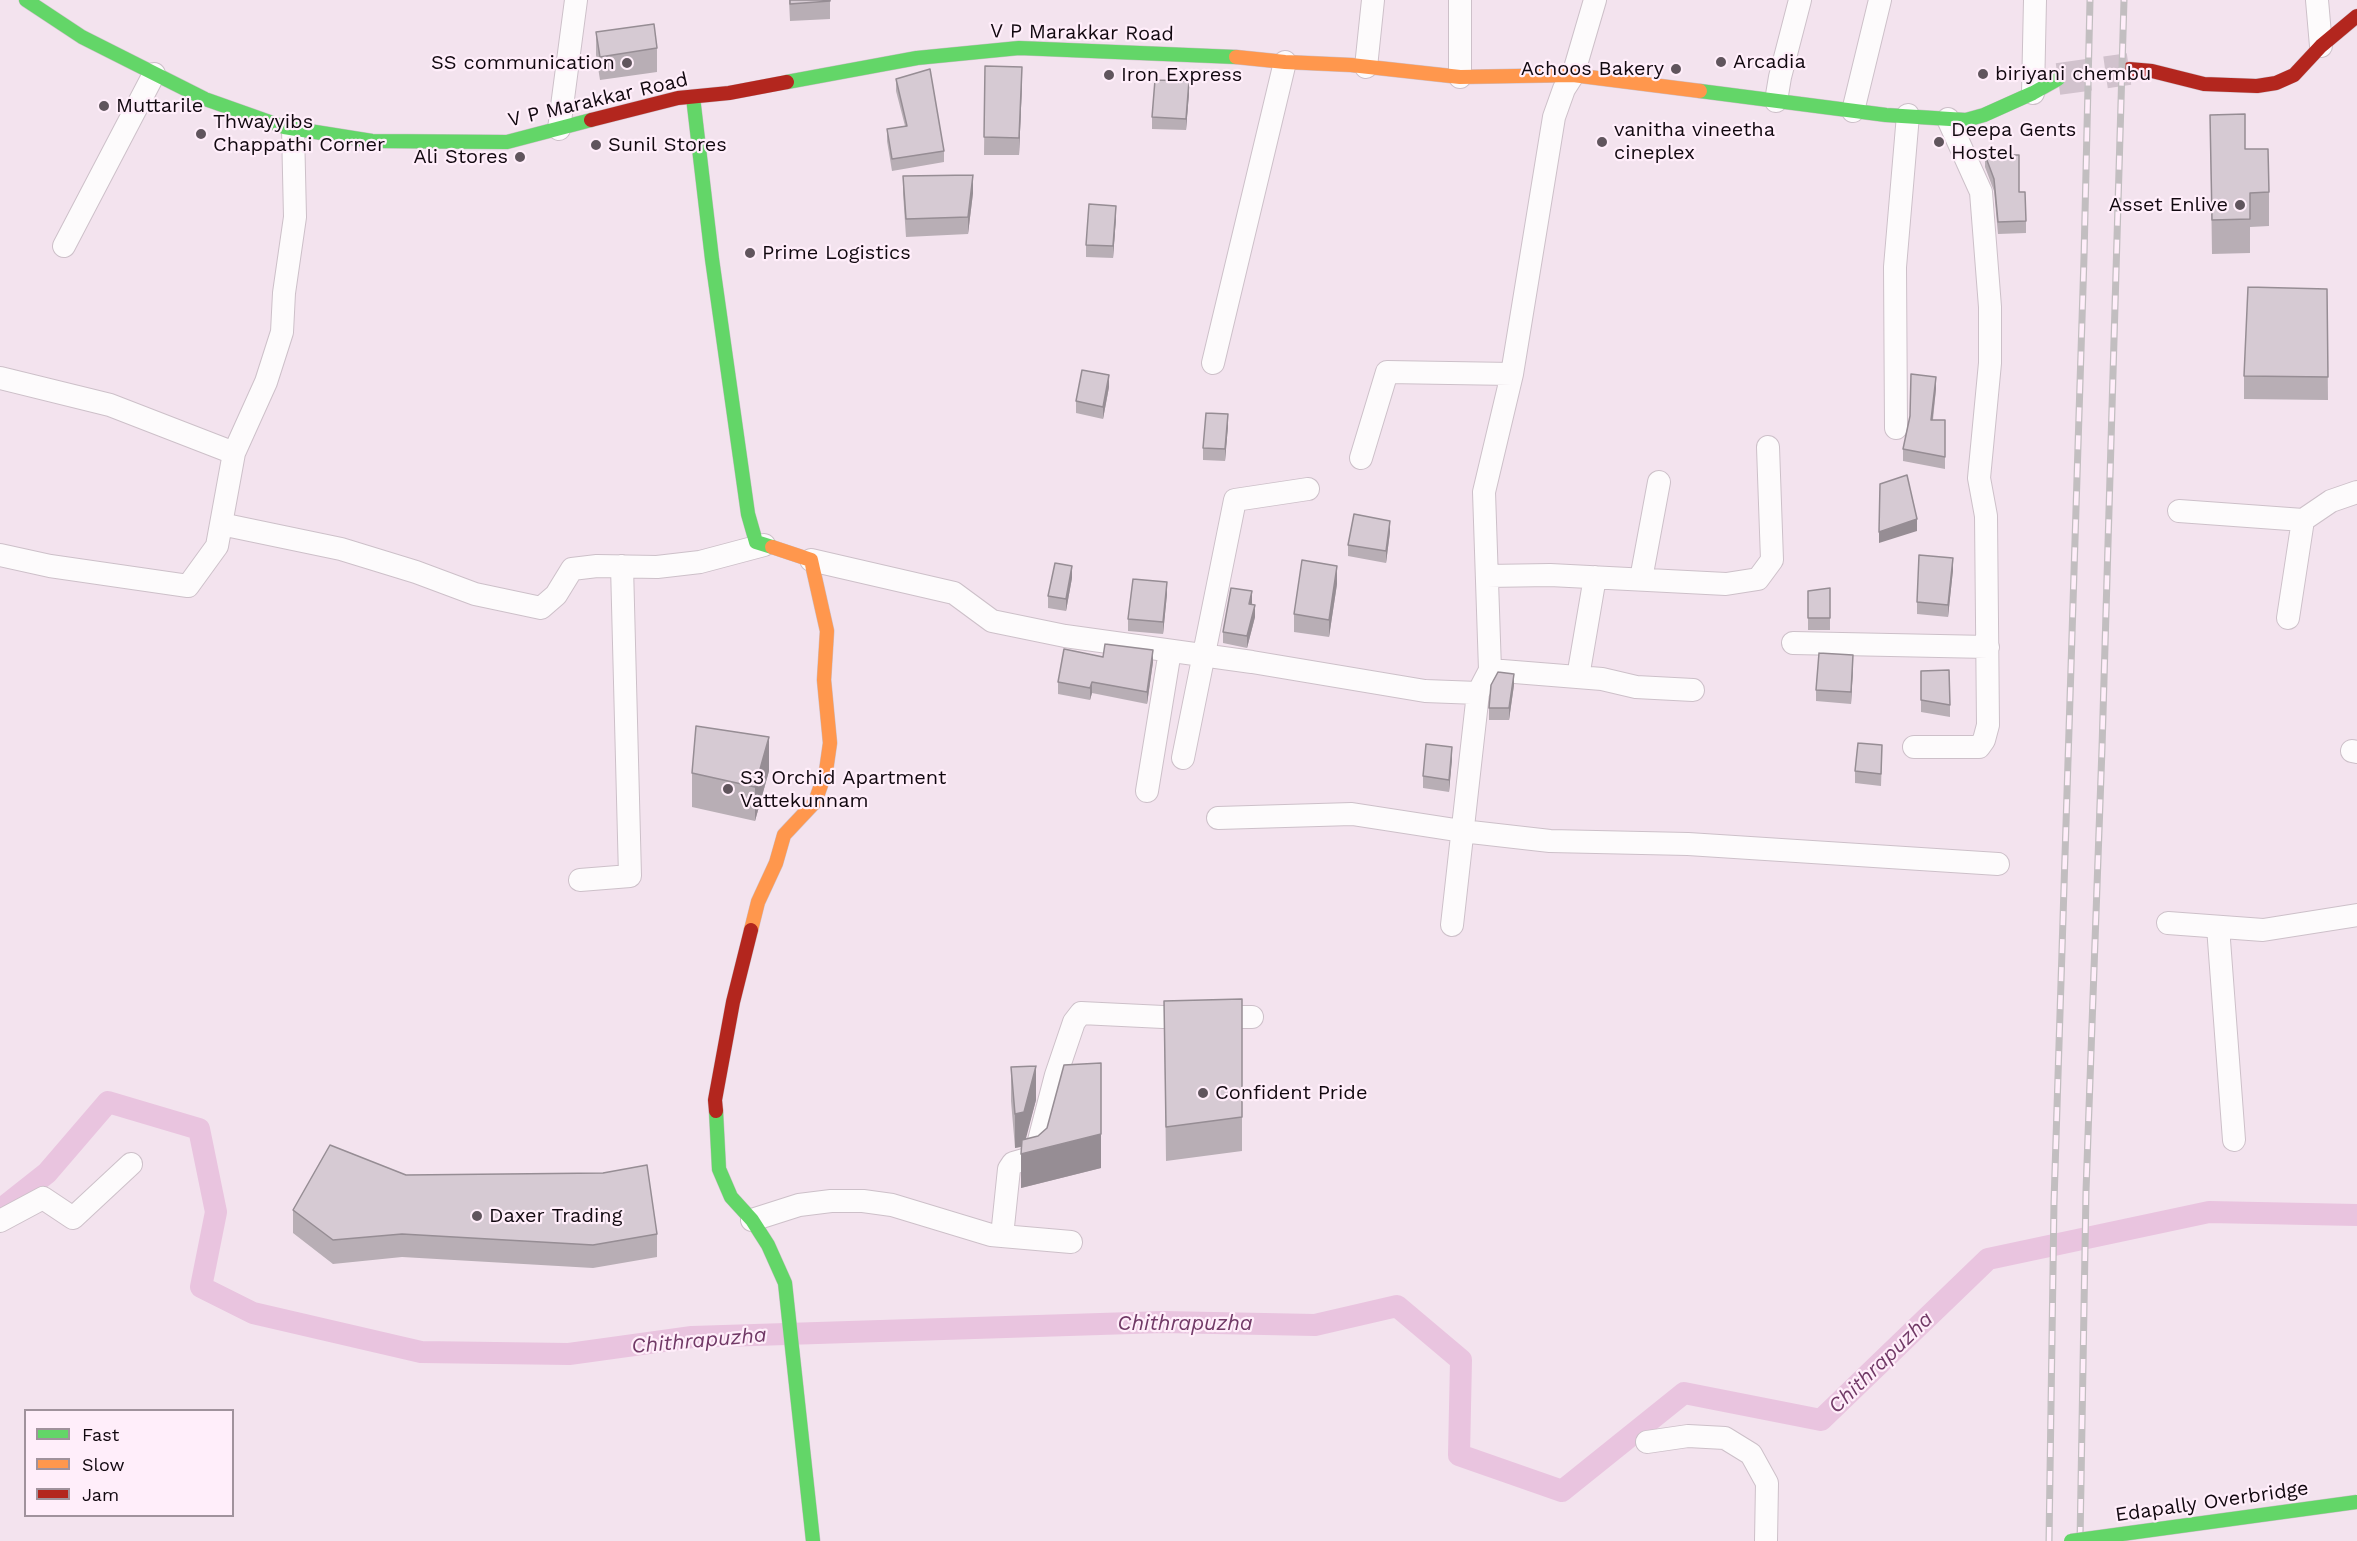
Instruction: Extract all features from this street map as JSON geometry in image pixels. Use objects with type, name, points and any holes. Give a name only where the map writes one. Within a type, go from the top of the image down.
[{"type":"main road","name":"V P Marakkar Road","points":[[26,0],[82,37],[205,99],[293,129],[372,141],[507,142],[678,98],[729,93],[917,58],[1019,48],[1218,55],[1460,77],[1573,75],[1853,111],[1966,120],[1984,115],[2058,79]]},
{"type":"main road","points":[[2129,69],[2152,71],[2204,84],[2257,86],[2276,83],[2294,75],[2321,46],[2357,16]]},
{"type":"main road","points":[[693,97],[713,271],[747,503],[756,542],[811,560],[827,631],[824,680],[830,743],[826,771],[815,802],[784,835],[776,863],[758,902],[733,1002],[715,1100],[719,1169],[731,1197],[752,1220],[768,1245],[785,1283],[813,1541]]},
{"type":"main road","name":"Edapally Overbridge","points":[[2071,1541],[2357,1502]]},
{"type":"street","points":[[560,129],[576,0]]},
{"type":"street","points":[[1366,67],[1373,0]]},
{"type":"street","points":[[1460,0],[1460,77]]},
{"type":"street","points":[[1452,925],[1478,693],[1490,670],[1484,492],[1512,374],[1554,117],[1564,89],[1573,75],[1595,0]]},
{"type":"street","points":[[1776,101],[1800,0]]},
{"type":"street","points":[[1853,111],[1880,0]]},
{"type":"street","points":[[2033,93],[2035,0]]},
{"type":"street","points":[[2317,0],[2321,46]]},
{"type":"street","points":[[1213,363],[1285,62]]},
{"type":"street","points":[[64,246],[154,74]]},
{"type":"street","points":[[1896,428],[1894,267],[1908,115]]},
{"type":"street","points":[[1914,747],[1975,747],[1982,744],[1988,725],[1986,516],[1979,478],[1990,363],[1990,308],[1984,212],[1981,192],[1948,119]]},
{"type":"street","points":[[0,555],[50,566],[188,586],[217,546],[234,453],[266,382],[282,332],[284,293],[295,217],[293,129]]},
{"type":"street","points":[[1361,458],[1387,372],[1512,374]]},
{"type":"street","points":[[0,378],[110,405],[234,453]]},
{"type":"street","points":[[1486,576],[1595,577],[1726,584],[1758,579],[1772,560],[1768,447]]},
{"type":"street","points":[[1641,579],[1659,482]]},
{"type":"street","points":[[1182,758],[1235,500],[1308,489]]},
{"type":"street","points":[[2180,511],[2303,520],[2331,501],[2357,492]]},
{"type":"street","points":[[2288,618],[2303,520]]},
{"type":"street","points":[[221,524],[341,549],[416,572],[475,594],[541,608],[556,595],[572,569],[597,566],[657,567],[700,562],[764,544]]},
{"type":"street","points":[[811,560],[954,593],[992,621],[1065,636],[1425,691],[1478,693]]},
{"type":"street","points":[[580,880],[630,876],[622,566]]},
{"type":"street","points":[[1578,677],[1595,577]]},
{"type":"street","points":[[1793,643],[1988,647]]},
{"type":"street","points":[[1147,791],[1170,651]]},
{"type":"street","points":[[1490,670],[1602,679],[1636,687],[1693,690]]},
{"type":"street","points":[[1218,818],[1352,814],[1462,831],[1550,841],[1689,844],[1998,864]]},
{"type":"street","points":[[2168,923],[2263,930],[2357,915]]},
{"type":"street","points":[[2218,927],[2234,1140]]},
{"type":"street","points":[[1002,1236],[1009,1169],[1013,1163],[1034,1157],[1056,1075],[1074,1022],[1081,1013],[1163,1017],[1252,1017]]},
{"type":"street","points":[[0,1221],[44,1198],[73,1218],[131,1164]]},
{"type":"street","points":[[752,1220],[798,1205],[831,1201],[863,1202],[892,1206],[992,1235],[1071,1242]]},
{"type":"street","points":[[1647,1442],[1688,1436],[1725,1438],[1751,1454],[1767,1483],[1766,1541]]},
{"type":"building","points":[[790,0],[830,0],[830,1],[790,4]]},
{"type":"building","points":[[654,24],[657,48],[600,57],[596,32]]},
{"type":"building","points":[[985,66],[1022,67],[1019,138],[984,137]]},
{"type":"building","points":[[930,69],[944,151],[892,159],[887,129],[907,126],[896,79]]},
{"type":"building","points":[[1155,80],[1189,81],[1186,119],[1152,117]]},
{"type":"building","points":[[2245,114],[2245,149],[2268,149],[2269,192],[2250,193],[2250,219],[2212,220],[2210,115]]},
{"type":"building","points":[[1985,155],[2019,155],[2019,192],[2025,192],[2026,221],[1998,222],[1994,179]]},
{"type":"building","points":[[973,175],[968,217],[906,219],[903,176]]},
{"type":"building","points":[[1089,204],[1116,206],[1113,246],[1086,245]]},
{"type":"building","points":[[2248,287],[2327,289],[2328,377],[2244,376]]},
{"type":"building","points":[[1082,370],[1109,375],[1103,407],[1076,401]]},
{"type":"building","points":[[1911,374],[1936,377],[1931,420],[1945,420],[1945,457],[1903,449],[1910,416]]},
{"type":"building","points":[[1206,413],[1228,414],[1225,449],[1203,448]]},
{"type":"building","points":[[1907,475],[1917,519],[1879,532],[1880,484]]},
{"type":"building","points":[[1354,514],[1390,521],[1386,551],[1348,545]]},
{"type":"building","points":[[1919,555],[1953,558],[1948,605],[1917,602]]},
{"type":"building","points":[[1302,560],[1337,566],[1329,620],[1294,614]]},
{"type":"building","points":[[1055,563],[1072,566],[1066,599],[1048,596]]},
{"type":"building","points":[[1133,579],[1167,582],[1163,622],[1128,619]]},
{"type":"building","points":[[1231,588],[1252,591],[1249,604],[1255,605],[1247,636],[1223,632]]},
{"type":"building","points":[[1830,588],[1830,618],[1808,618],[1808,591]]},
{"type":"building","points":[[1105,644],[1153,650],[1147,692],[1092,682],[1090,688],[1058,682],[1064,649],[1103,657]]},
{"type":"building","points":[[1819,653],[1853,655],[1851,692],[1816,690]]},
{"type":"building","points":[[1949,670],[1950,705],[1921,700],[1921,671]]},
{"type":"building","points":[[1498,672],[1514,674],[1509,708],[1489,708],[1491,685]]},
{"type":"building","points":[[696,726],[769,737],[755,787],[692,773]]},
{"type":"building","points":[[1858,743],[1882,745],[1881,774],[1855,771]]},
{"type":"building","points":[[1426,744],[1452,747],[1449,780],[1423,776]]},
{"type":"building","name":"Confident Pride","points":[[1242,999],[1242,1117],[1166,1127],[1164,1001]]},
{"type":"building","points":[[1101,1063],[1101,1134],[1021,1154],[1022,1140],[1038,1136],[1047,1128],[1064,1065]]},
{"type":"building","points":[[1036,1066],[1024,1112],[1015,1114],[1011,1067]]},
{"type":"building","name":"Daxer Trading","points":[[330,1145],[406,1175],[603,1173],[647,1165],[657,1234],[593,1245],[402,1234],[333,1240],[293,1210]]},
{"type":"waterway","name":"Chithrapuzha","points":[[0,1210],[47,1173],[108,1102],[199,1129],[216,1212],[201,1287],[253,1313],[421,1352],[569,1354],[692,1337],[1163,1322],[1315,1325],[1397,1306],[1461,1360],[1459,1455],[1562,1491],[1684,1393],[1821,1420],[1988,1259],[2209,1212],[2357,1215]]},
{"type":"tunnel","points":[[2058,79],[2129,69]]},
{"type":"railway","points":[[2049,1541],[2054,1202],[2090,0]]},
{"type":"railway","points":[[2080,1541],[2086,1191],[2102,748],[2124,0]]},
{"type":"traffic: fast","points":[[26,0],[82,37],[205,99],[284,127],[372,141],[507,142],[591,120]]},
{"type":"traffic: fast","points":[[787,82],[917,58],[1019,48],[1236,57]]},
{"type":"traffic: fast","points":[[1700,91],[1886,115],[1966,120],[1984,115],[2058,79]]},
{"type":"traffic: fast","points":[[693,97],[712,259],[748,514],[756,542],[772,547]]},
{"type":"traffic: fast","points":[[716,1111],[719,1169],[731,1197],[752,1220],[768,1245],[785,1283],[813,1541]]},
{"type":"traffic: fast","points":[[2071,1541],[2357,1502]]},
{"type":"traffic: slow","points":[[1236,57],[1351,65],[1460,77],[1573,75],[1700,91]]},
{"type":"traffic: slow","points":[[751,930],[758,902],[776,863],[784,835],[815,802],[826,771],[830,743],[824,680],[827,631],[811,560],[772,547]]},
{"type":"traffic: jam","points":[[2129,69],[2152,71],[2204,84],[2257,86],[2276,83],[2294,75],[2321,46],[2357,16]]},
{"type":"traffic: jam","points":[[591,120],[678,98],[729,93],[787,82]]},
{"type":"traffic: jam","points":[[716,1111],[715,1100],[733,1002],[751,930]]},
{"type":"place","name":"Arcadia","points":[[1721,62]]},
{"type":"place","name":"SS communication","points":[[627,63]]},
{"type":"place","name":"Achoos Bakery","points":[[1676,69]]},
{"type":"place","name":"biriyani chembu","points":[[1983,74]]},
{"type":"place","name":"Iron Express","points":[[1109,75]]},
{"type":"place","name":"Muttarile","points":[[104,106]]},
{"type":"place","name":"Thwayyibs Chappathi Corner","points":[[201,134]]},
{"type":"place","name":"vanitha vineetha cineplex","points":[[1602,142]]},
{"type":"place","name":"Deepa Gents Hostel","points":[[1939,142]]},
{"type":"place","name":"Sunil Stores","points":[[596,145]]},
{"type":"place","name":"Ali Stores","points":[[520,157]]},
{"type":"place","name":"Asset Enlive","points":[[2240,205]]},
{"type":"place","name":"Prime Logistics","points":[[750,253]]},
{"type":"place","name":"S3 Orchid Apartment Vattekunnam","points":[[728,789]]},
{"type":"place","name":"Confident Pride","points":[[1203,1093]]},
{"type":"place","name":"Daxer Trading","points":[[477,1216]]}]
